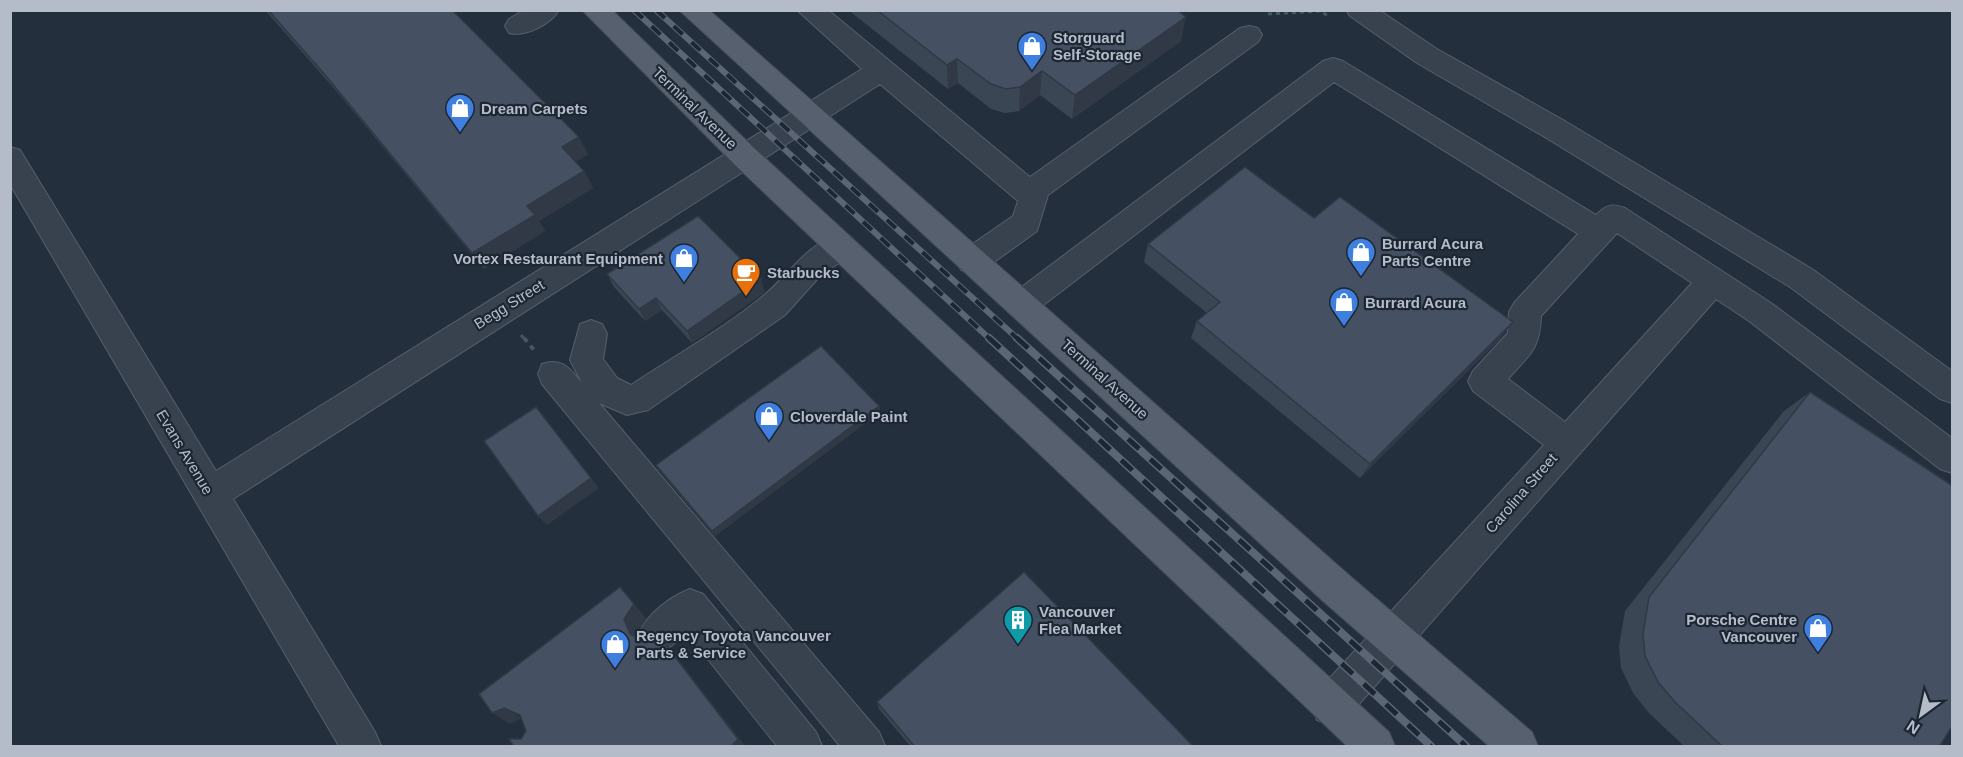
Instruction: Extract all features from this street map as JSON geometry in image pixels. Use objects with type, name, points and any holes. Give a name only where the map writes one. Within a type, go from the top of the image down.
[{"type":"main road","name":"Terminal Avenue","points":[[595,10],[744,156],[1375,747]]},
{"type":"main road","name":"Terminal Avenue","points":[[692,10],[1518,747]]},
{"type":"street","points":[[518,26],[546,10]]},
{"type":"street","points":[[810,10],[1034,197],[1026,223],[972,261]]},
{"type":"street","points":[[1359,10],[1427,56],[1562,134],[1801,278],[1953,389]]},
{"type":"street","points":[[1029,193],[1249,36]]},
{"type":"street","points":[[1022,304],[1333,68],[1598,231]]},
{"type":"street","name":"Begg Street","points":[[210,494],[883,69]]},
{"type":"street","name":"Evans Avenue","points":[[10,158],[361,747]]},
{"type":"street","points":[[1566,442],[1485,381],[1524,338],[1525,312],[1614,216],[1760,312],[1953,458]]},
{"type":"street","points":[[591,334],[586,360],[595,376],[615,398],[626,401],[636,400],[774,306],[810,266],[840,246]]},
{"type":"street","name":"Carolina Street","points":[[1331,706],[1713,281]]},
{"type":"street","points":[[554,374],[865,747]]},
{"type":"street","points":[[658,633],[690,607],[802,747]]},
{"type":"building","points":[[268,10],[452,10],[579,137],[562,147],[584,171],[527,206],[535,215],[472,253],[326,76]]},
{"type":"building","name":"Storguard Self-Storage","points":[[877,10],[1177,10],[1186,17],[1075,95],[1042,71],[1020,87],[1006,89],[991,84],[957,59],[947,65]]},
{"type":"building","name":"Burrard Acura","points":[[1245,167],[1314,218],[1340,197],[1513,322],[1370,464],[1197,321],[1220,302],[1148,244]]},
{"type":"building","points":[[698,216],[761,279],[687,331],[656,298],[639,309],[607,274]]},
{"type":"building","name":"Cloverdale Paint","points":[[821,346],[879,406],[712,531],[656,465]]},
{"type":"building","points":[[1810,392],[1953,486],[1953,725],[1939,747],[1723,747],[1675,702],[1658,682],[1645,656],[1643,634],[1649,597]]},
{"type":"building","points":[[536,407],[591,478],[538,516],[484,441]]},
{"type":"building","name":"Vancouver Flea Market","points":[[1024,572],[1194,747],[915,747],[877,702]]},
{"type":"building","name":"Regency Toyota Vancouver Parts & Service","points":[[620,587],[634,604],[624,619],[630,634],[645,642],[659,636],[738,739],[730,747],[514,747],[509,739],[521,739],[526,731],[520,715],[504,708],[492,713],[479,694]]},
{"type":"railway","points":[[634,10],[991,340]]},
{"type":"railway","points":[[656,10],[1019,340]]},
{"type":"railway","points":[[989,338],[1431,746]]},
{"type":"railway","points":[[1017,338],[1466,746]]},
{"type":"place","name":"Storguard Self-Storage","points":[[1032,72]]},
{"type":"place","name":"Dream Carpets","points":[[460,134]]},
{"type":"place","name":"Burrard Acura Parts Centre","points":[[1361,278]]},
{"type":"place","name":"Vortex Restaurant Equipment","points":[[684,284]]},
{"type":"place","name":"Starbucks","points":[[746,298]]},
{"type":"place","name":"Burrard Acura","points":[[1344,328]]},
{"type":"place","name":"Cloverdale Paint","points":[[769,442]]},
{"type":"place","name":"Vancouver Flea Market","points":[[1018,646]]},
{"type":"place","name":"Porsche Centre Vancouver","points":[[1818,654]]},
{"type":"place","name":"Regency Toyota Vancouver Parts & Service","points":[[615,670]]}]
